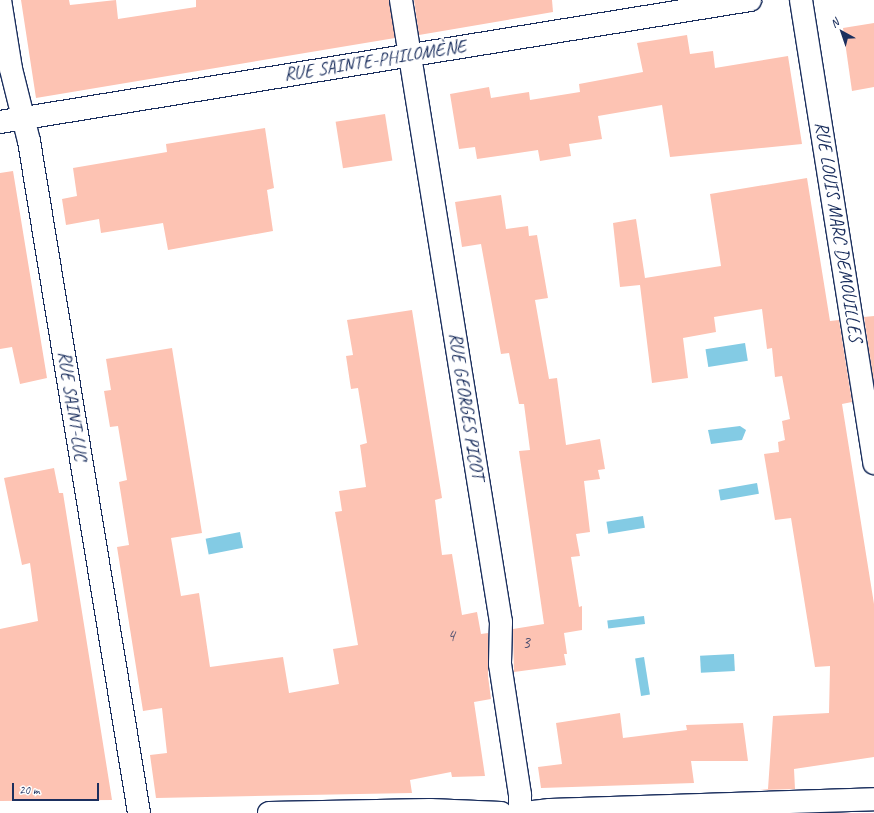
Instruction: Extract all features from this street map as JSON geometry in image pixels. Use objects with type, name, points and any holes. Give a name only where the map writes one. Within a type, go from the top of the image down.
[{"type":"street","name":"RUE SAINT-LUC","points":[[0,0],[11,69],[23,117],[139,813]]},
{"type":"street","name":"RUE GEORGES PICOT","points":[[401,0],[501,622],[500,664],[520,795],[520,813]]},
{"type":"street","name":"RUE SAINTE-PHILOMÈNE","points":[[0,122],[23,117],[750,0]]},
{"type":"street","name":"RUE LOUIS MARC DEMOUILLES","points":[[801,0],[874,464]]},
{"type":"street","points":[[525,813],[550,810],[874,799]]},
{"type":"street","points":[[269,813],[430,810],[501,813]]},
{"type":"water","points":[[745,343],[748,361],[708,367],[705,349]]},
{"type":"water","points":[[740,426],[746,430],[742,440],[711,444],[708,430]]},
{"type":"water","points":[[757,483],[759,494],[721,501],[719,490]]},
{"type":"water","points":[[643,516],[645,528],[608,534],[606,522]]},
{"type":"water","points":[[240,532],[243,548],[209,554],[206,539]]},
{"type":"water","points":[[644,616],[645,624],[608,628],[607,621]]},
{"type":"water","points":[[734,654],[735,671],[701,673],[700,656]]},
{"type":"water","points":[[644,657],[650,695],[641,696],[635,658]]},
{"type":"building","points":[[21,0],[69,0],[70,5],[116,0],[118,19],[196,7],[196,0],[389,0],[395,38],[36,98]]},
{"type":"building","points":[[414,0],[552,0],[553,12],[419,35]]},
{"type":"building","points":[[874,23],[874,87],[852,91],[843,28]]},
{"type":"building","points":[[687,35],[690,54],[713,51],[715,68],[788,56],[802,144],[670,157],[662,105],[598,116],[602,139],[569,144],[571,156],[540,161],[538,150],[477,159],[475,147],[459,149],[450,94],[489,87],[491,98],[529,92],[530,100],[580,92],[579,84],[643,72],[637,43]]},
{"type":"building","points":[[385,114],[392,160],[343,168],[336,122]]},
{"type":"building","points":[[265,128],[274,188],[267,190],[273,231],[168,250],[163,223],[101,233],[99,219],[66,225],[62,199],[77,196],[73,168],[167,152],[166,144]]},
{"type":"building","points":[[13,171],[47,378],[20,384],[12,347],[0,349],[0,173]]},
{"type":"building","points":[[807,178],[830,321],[839,320],[852,402],[842,404],[874,604],[874,757],[794,769],[795,789],[760,790],[768,789],[773,716],[829,713],[830,666],[815,667],[791,518],[775,520],[764,454],[779,452],[778,442],[785,440],[782,421],[790,419],[782,376],[775,377],[772,348],[767,349],[762,309],[714,317],[716,332],[683,338],[688,378],[652,383],[640,285],[620,287],[613,223],[636,219],[645,278],[721,266],[710,194]]},
{"type":"building","points":[[501,195],[506,229],[528,226],[529,236],[537,235],[548,298],[535,300],[549,379],[557,378],[566,445],[600,439],[605,469],[598,470],[600,479],[584,481],[590,532],[576,534],[580,556],[571,557],[579,607],[582,606],[582,630],[564,633],[567,654],[564,654],[566,665],[514,672],[513,629],[544,624],[519,451],[530,450],[524,404],[519,404],[509,353],[501,354],[481,244],[462,247],[455,202]]},
{"type":"building","points":[[412,310],[442,498],[435,500],[442,555],[452,554],[462,615],[477,612],[481,634],[488,633],[488,676],[491,699],[474,702],[485,776],[452,777],[451,772],[410,780],[412,793],[156,798],[150,755],[167,753],[162,708],[143,711],[117,547],[129,545],[119,482],[127,480],[118,426],[110,427],[104,391],[111,390],[106,359],[172,348],[202,533],[171,538],[181,596],[199,593],[210,667],[283,657],[289,693],[339,684],[333,649],[358,645],[335,512],[342,511],[339,491],[366,487],[360,445],[367,443],[358,388],[351,389],[346,356],[353,355],[347,320]]},
{"type":"building","points":[[874,316],[874,383],[864,317]]},
{"type":"building","points":[[54,468],[59,493],[63,493],[112,800],[0,801],[0,629],[38,621],[30,563],[22,565],[4,478]]},
{"type":"building","points":[[620,713],[623,738],[687,730],[686,725],[743,723],[748,761],[691,761],[694,783],[541,788],[538,767],[562,764],[556,723]]}]
